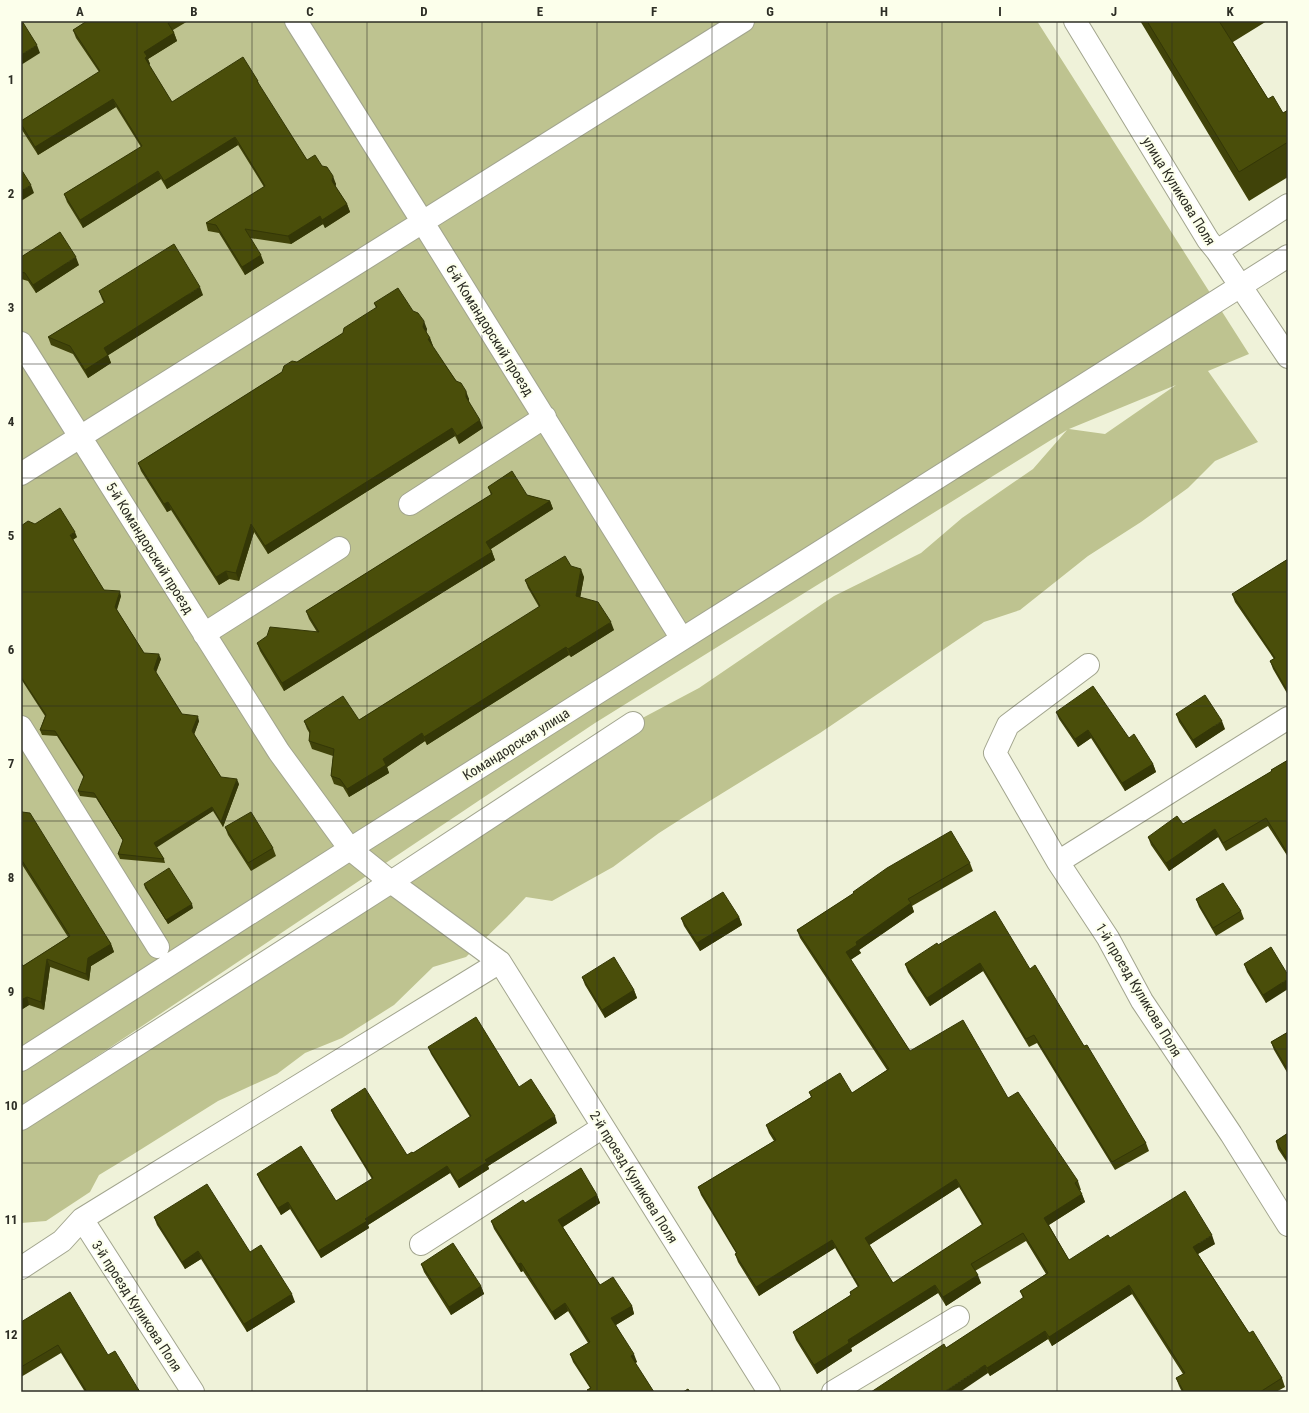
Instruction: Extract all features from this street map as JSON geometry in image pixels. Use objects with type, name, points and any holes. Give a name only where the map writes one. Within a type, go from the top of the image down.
[{"type":"street","name":"6-й Командорский проезд","points":[[296,21],[545,417],[682,639]]},
{"type":"street","points":[[21,474],[81,438],[743,21]]},
{"type":"street","name":"улица Куликова Поля","points":[[1075,21],[1208,240],[1241,286],[1288,357]]},
{"type":"street","points":[[1217,251],[1288,205]]},
{"type":"street","name":"Командорская улица","points":[[21,1060],[350,849],[1288,256]]},
{"type":"street","name":"5-й Командорский проезд","points":[[21,343],[279,752],[350,849],[391,882],[500,962]]},
{"type":"street","points":[[410,504],[545,417]]},
{"type":"street","points":[[204,634],[339,548]]},
{"type":"street","name":"1-й проезд Куликова Поля","points":[[1088,665],[1008,725],[995,753],[1058,862],[1108,938],[1142,1001],[1231,1134],[1288,1225]]},
{"type":"street","points":[[1058,862],[1288,718]]},
{"type":"street","points":[[21,1119],[391,882],[633,724]]},
{"type":"street","points":[[21,727],[158,947]]},
{"type":"street","points":[[21,1268],[62,1241],[82,1219],[500,962]]},
{"type":"street","name":"2-й проезд Куликова Поля","points":[[500,962],[769,1392]]},
{"type":"street","points":[[421,1244],[603,1127]]},
{"type":"street","name":"3-й проезд Куликова Поля","points":[[82,1219],[193,1392]]},
{"type":"street","points":[[833,1392],[958,1317]]},
{"type":"green space","points":[[21,21],[1037,21],[1249,354],[1208,371],[1258,442],[1215,461],[1188,488],[1141,522],[1088,556],[1020,610],[984,622],[820,733],[659,833],[613,867],[552,901],[526,897],[466,957],[433,967],[394,1005],[342,1038],[305,1053],[277,1074],[218,1101],[99,1175],[90,1192],[46,1221],[21,1223],[21,1119],[633,723],[699,688],[834,596],[921,553],[962,518],[1033,469],[1067,430],[595,723],[21,1107]],"holes":[[[1176,385],[1105,434],[1069,429]]]},
{"type":"building","points":[[21,21],[37,45],[21,55]]},
{"type":"building","points":[[87,21],[172,21],[168,23],[174,33],[144,52],[147,56],[145,58],[172,102],[243,57],[307,160],[315,155],[322,166],[327,167],[333,176],[332,181],[347,204],[322,220],[320,216],[288,236],[245,229],[261,255],[242,267],[216,225],[206,223],[265,186],[235,137],[164,181],[158,171],[80,220],[64,194],[142,146],[113,99],[35,147],[21,124],[21,121],[100,71],[73,30]]},
{"type":"building","points":[[1147,21],[1219,21],[1268,99],[1273,96],[1283,113],[1288,110],[1288,142],[1239,172]]},
{"type":"building","points":[[21,169],[31,185],[21,191]]},
{"type":"building","points":[[60,232],[76,257],[33,285],[25,273],[21,272],[21,257]]},
{"type":"building","points":[[174,244],[200,287],[104,348],[108,355],[85,370],[70,346],[48,337],[105,302],[99,291]]},
{"type":"building","points":[[398,288],[413,311],[418,313],[424,321],[423,327],[430,338],[428,339],[456,381],[461,383],[466,391],[466,397],[480,420],[457,436],[452,428],[265,546],[251,524],[236,573],[226,571],[216,577],[168,502],[164,504],[138,463],[282,372],[284,366],[292,361],[297,362],[343,333],[344,328],[377,307],[374,303]]},
{"type":"building","points":[[512,471],[527,495],[550,501],[486,542],[492,552],[282,683],[257,643],[267,636],[270,627],[319,632],[306,611],[492,494],[488,487]]},
{"type":"building","points":[[60,508],[75,532],[70,535],[104,590],[120,591],[115,607],[144,653],[159,654],[154,669],[182,714],[198,716],[192,731],[221,777],[237,779],[221,822],[212,807],[154,843],[164,859],[118,854],[123,840],[94,793],[78,791],[84,776],[55,731],[40,730],[46,715],[21,677],[21,526],[28,521],[35,524]]},
{"type":"building","points":[[565,556],[571,566],[581,569],[576,596],[598,602],[611,622],[568,649],[566,647],[424,737],[422,733],[383,759],[386,765],[347,789],[340,779],[331,776],[334,749],[309,741],[310,731],[304,721],[343,696],[359,720],[540,606],[525,580]]},
{"type":"building","points":[[1288,559],[1288,692],[1270,661],[1275,658],[1232,594]]},
{"type":"building","points":[[1093,686],[1129,738],[1134,734],[1153,764],[1122,783],[1088,730],[1075,739],[1056,712]]},
{"type":"building","points":[[1205,695],[1222,721],[1193,740],[1176,714]]},
{"type":"building","points":[[1288,760],[1288,854],[1266,818],[1223,843],[1215,829],[1166,863],[1148,837],[1177,816],[1183,824]]},
{"type":"building","points":[[21,810],[22,812],[30,813],[111,944],[88,958],[86,974],[47,959],[41,1002],[27,997],[21,1000],[21,963],[23,966],[70,936],[21,859]]},
{"type":"building","points":[[251,812],[273,848],[248,863],[225,827]]},
{"type":"building","points":[[951,831],[970,863],[908,899],[911,903],[856,942],[857,945],[846,952],[910,1051],[963,1020],[1008,1098],[1018,1092],[1078,1181],[1075,1183],[1082,1194],[1044,1218],[1069,1260],[1108,1235],[1110,1238],[1185,1191],[1212,1235],[1193,1247],[1249,1333],[1253,1331],[1282,1378],[1260,1392],[1184,1392],[1176,1378],[1185,1373],[1129,1285],[1049,1337],[1045,1331],[987,1368],[985,1365],[944,1392],[871,1392],[944,1344],[946,1348],[1024,1297],[1020,1291],[1048,1273],[1023,1233],[971,1264],[978,1275],[943,1297],[935,1285],[848,1340],[849,1343],[814,1365],[793,1332],[851,1295],[850,1292],[859,1286],[832,1240],[756,1287],[735,1254],[737,1253],[698,1187],[776,1140],[766,1125],[812,1097],[809,1092],[840,1073],[852,1093],[889,1069],[797,930],[854,893],[853,892],[887,868]],"holes":[[[956,1179],[983,1224],[893,1283],[865,1238]]]},
{"type":"building","points":[[169,868],[192,904],[166,920],[144,884]]},
{"type":"building","points":[[1223,883],[1241,911],[1213,928],[1196,899]]},
{"type":"building","points":[[723,892],[739,917],[697,943],[681,918]]},
{"type":"building","points":[[995,911],[1030,969],[1035,965],[1084,1046],[1087,1045],[1146,1143],[1112,1162],[1034,1035],[1026,1039],[980,963],[927,998],[905,964],[937,943],[938,945]]},
{"type":"building","points":[[1271,947],[1288,975],[1288,979],[1263,995],[1244,964]]},
{"type":"building","points":[[614,957],[634,990],[602,1010],[582,977]]},
{"type":"building","points":[[476,1017],[519,1087],[531,1079],[555,1116],[485,1160],[487,1162],[457,1181],[447,1166],[365,1219],[367,1221],[318,1251],[288,1202],[278,1208],[257,1174],[301,1146],[336,1201],[373,1178],[331,1110],[365,1088],[407,1155],[412,1152],[413,1153],[471,1116],[428,1047]]},
{"type":"building","points":[[1288,1032],[1288,1066],[1286,1067],[1271,1042]]},
{"type":"building","points":[[1288,1133],[1288,1161],[1276,1141]]},
{"type":"building","points":[[581,1168],[597,1195],[558,1220],[600,1285],[613,1277],[632,1306],[611,1318],[634,1354],[631,1356],[654,1392],[589,1392],[587,1390],[591,1388],[570,1354],[590,1342],[565,1303],[552,1312],[521,1263],[518,1264],[491,1221],[523,1200],[525,1203]]},
{"type":"building","points":[[207,1184],[250,1252],[261,1245],[292,1294],[244,1324],[198,1251],[182,1262],[154,1217]]},
{"type":"building","points":[[453,1243],[481,1286],[449,1307],[421,1264]]},
{"type":"building","points":[[70,1292],[108,1355],[115,1351],[140,1392],[87,1392],[58,1345],[21,1367],[21,1322]]},
{"type":"building","points":[[688,1389],[690,1392],[683,1392]]}]
